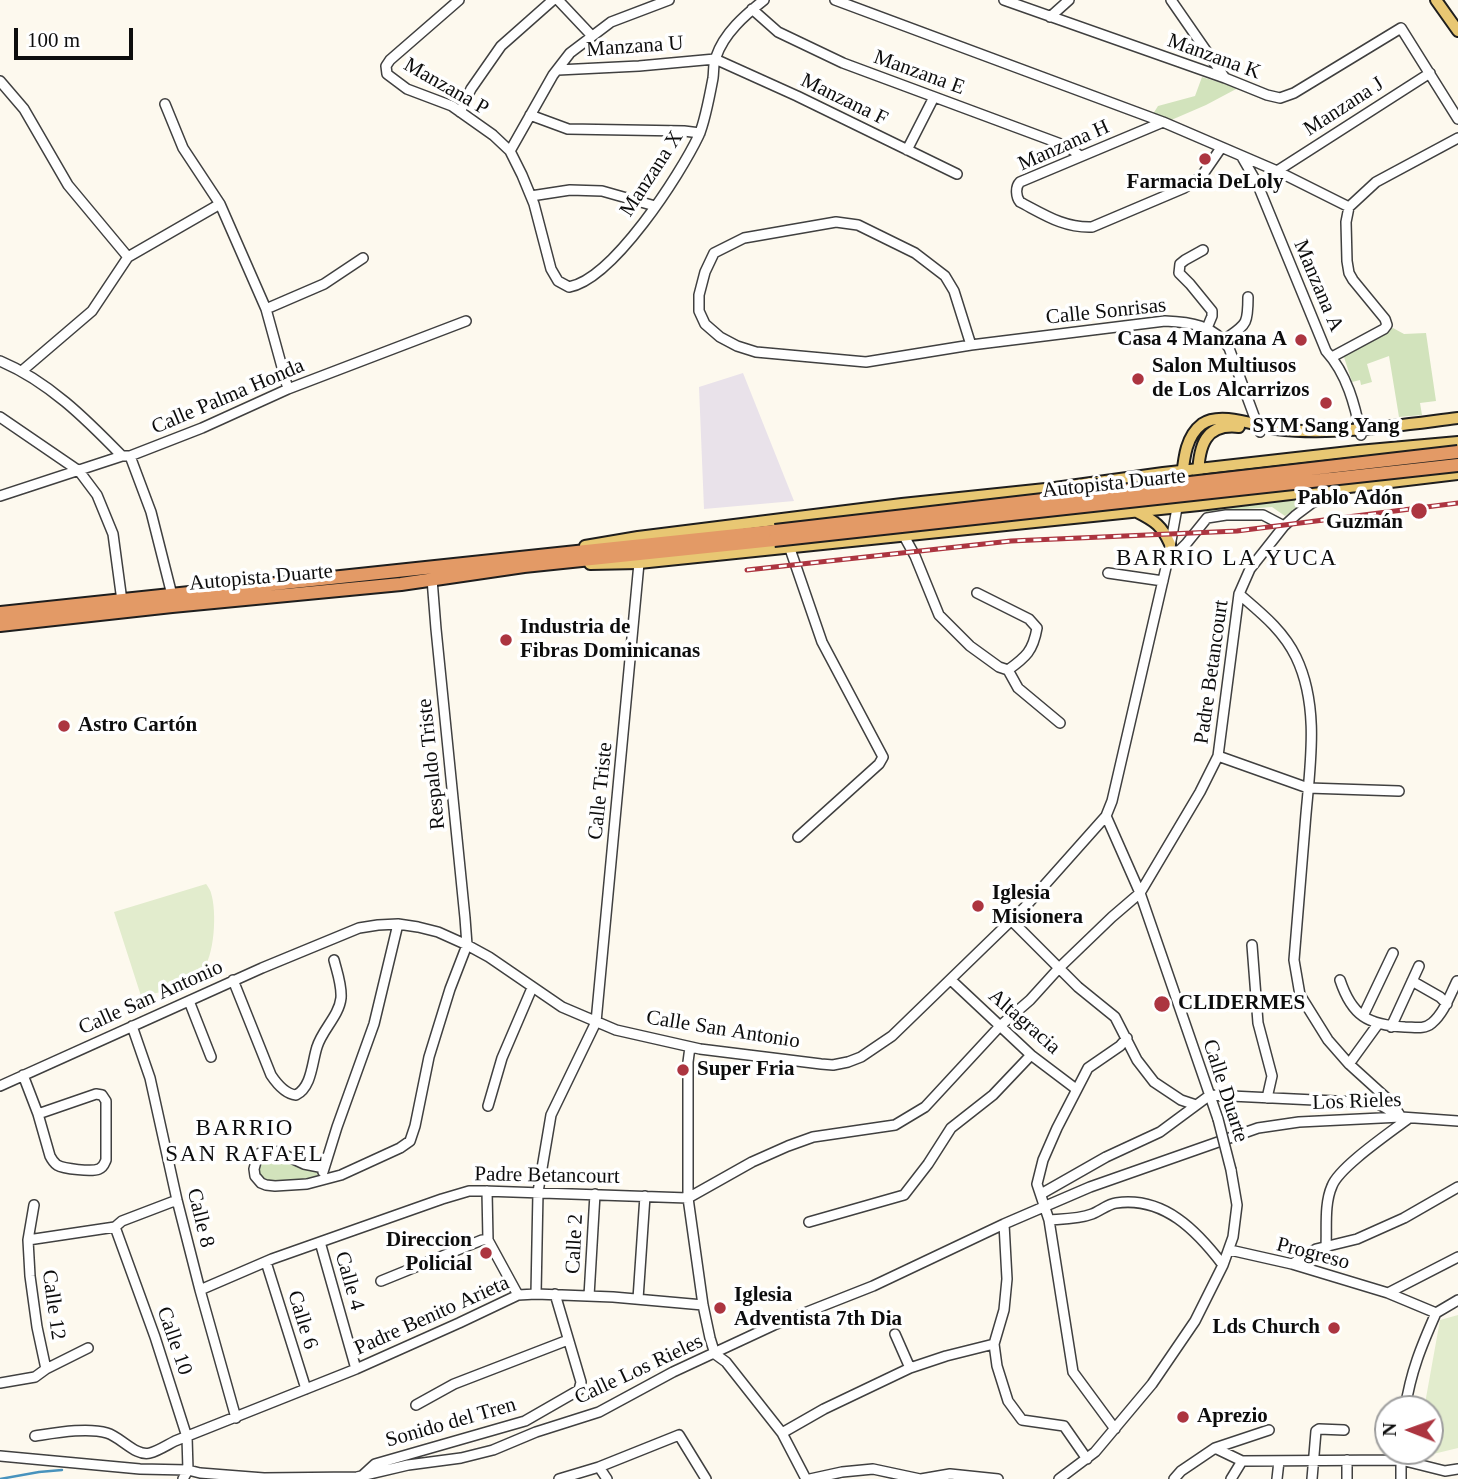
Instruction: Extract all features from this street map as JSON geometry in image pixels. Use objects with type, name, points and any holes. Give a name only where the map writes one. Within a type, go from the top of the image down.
[{"type":"highway","name":"Autopista Duarte","points":[[774,535],[1458,452]]},
{"type":"highway","name":"Autopista Duarte","points":[[774,535],[1458,465]]},
{"type":"highway","points":[[524,561],[774,535]]},
{"type":"highway","name":"Autopista Duarte","points":[[0,613],[524,561]]},
{"type":"highway","name":"Autopista Duarte","points":[[0,625],[401,584],[524,561]]},
{"type":"main road","points":[[1436,0],[1458,31]]},
{"type":"main road","points":[[1361,432],[1458,418]]},
{"type":"main road","points":[[1177,508],[1190,437],[1203,423],[1213,420],[1224,419],[1308,437],[1458,424]]},
{"type":"main road","points":[[1199,505],[1198,471],[1201,446],[1206,438],[1213,430],[1223,426],[1259,428]]},
{"type":"main road","points":[[524,561],[638,537],[1163,473],[1182,477],[1198,471],[1264,462],[1458,442]]},
{"type":"main road","points":[[1264,462],[1258,468],[1260,493],[1270,497]]},
{"type":"main road","points":[[524,561],[639,563],[1177,508],[1458,474]]},
{"type":"main road","points":[[1182,477],[1199,505]]},
{"type":"main road","points":[[1055,488],[1070,492],[1074,502],[1073,509],[1056,520]]},
{"type":"main road","points":[[1137,512],[1162,528],[1170,544]]},
{"type":"street","name":"Manzana P","points":[[459,0],[390,60],[386,66],[387,74],[407,89],[452,106],[493,135],[510,151],[531,196],[551,269],[558,281],[569,287],[578,285]]},
{"type":"street","points":[[460,112],[471,89],[501,46],[556,0],[592,36]]},
{"type":"street","points":[[510,151],[570,53],[611,22],[670,0]]},
{"type":"street","points":[[715,59],[723,43],[743,17],[764,0]]},
{"type":"street","points":[[835,0],[1163,122],[1277,171],[1349,207]]},
{"type":"street","name":"Manzana K","points":[[1004,0],[1280,98],[1294,93],[1401,27],[1430,73]]},
{"type":"street","points":[[1050,16],[1069,0]]},
{"type":"street","points":[[1171,0],[1225,78]]},
{"type":"street","name":"Manzana E","points":[[752,9],[779,32],[843,63],[1069,147],[1080,156]]},
{"type":"street","name":"Manzana U","points":[[558,70],[715,59]]},
{"type":"street","name":"Manzana X","points":[[578,285],[622,250],[670,186],[700,133],[714,75],[715,59]]},
{"type":"street","name":"Manzana F","points":[[715,59],[957,174]]},
{"type":"street","points":[[1430,73],[1458,119]]},
{"type":"street","name":"Manzana J","points":[[1277,171],[1430,73]]},
{"type":"street","points":[[0,81],[24,109],[68,185],[128,257]]},
{"type":"street","points":[[907,150],[934,97]]},
{"type":"street","points":[[165,104],[183,148],[220,204],[265,309],[288,389]]},
{"type":"street","points":[[530,115],[568,129],[700,133]]},
{"type":"street","name":"Manzana H","points":[[1163,122],[1020,182],[1017,189],[1018,199],[1062,224],[1077,228],[1093,227],[1184,188],[1201,177],[1221,148]]},
{"type":"street","points":[[1332,357],[1387,325],[1349,273],[1346,222],[1349,207],[1376,182],[1458,138]]},
{"type":"street","name":"Manzana A","points":[[1242,157],[1257,183],[1326,351],[1341,369],[1361,432]]},
{"type":"street","points":[[531,196],[570,190],[602,191],[655,206]]},
{"type":"street","points":[[23,370],[92,311],[128,257],[220,204]]},
{"type":"street","name":"Calle Sonrisas","points":[[971,345],[954,291],[945,276],[915,253],[858,225],[836,222],[744,238],[732,243],[714,253],[699,295],[699,311],[705,324],[720,337],[737,346],[756,352],[866,362],[971,345],[1165,321],[1184,321],[1208,328],[1224,340],[1259,428]]},
{"type":"street","points":[[1203,250],[1185,260],[1178,268],[1181,277],[1212,311],[1208,328]]},
{"type":"street","points":[[265,309],[324,284],[363,258]]},
{"type":"street","points":[[1224,340],[1244,326],[1248,297]]},
{"type":"street","name":"Calle Palma Honda","points":[[0,496],[126,456],[202,428],[288,389],[466,321]]},
{"type":"street","points":[[0,361],[23,370],[84,417],[126,456],[151,512],[172,595]]},
{"type":"street","points":[[0,417],[79,471],[97,495],[113,534],[122,601]]},
{"type":"street","name":"Padre Betancourt","points":[[200,1290],[320,1242],[469,1191],[688,1198],[752,1162],[813,1137],[895,1125],[925,1107],[1000,1026],[1030,1000],[1111,917],[1140,893],[1200,792],[1218,756],[1239,594],[1250,569],[1296,514],[1312,503],[1350,486]]},
{"type":"street","points":[[1199,505],[1206,518]]},
{"type":"street","points":[[1106,816],[1112,801],[1163,581],[1177,508]]},
{"type":"street","points":[[1167,563],[1206,518],[1263,515],[1284,526]]},
{"type":"street","points":[[904,536],[939,615],[970,646],[999,667],[1008,670],[1018,688],[1060,723]]},
{"type":"street","points":[[789,546],[822,642],[883,757],[879,764],[798,837]]},
{"type":"street","name":"Calle Triste","points":[[596,1022],[639,563]]},
{"type":"street","points":[[1108,573],[1163,581]]},
{"type":"street","name":"Respaldo Triste","points":[[432,579],[467,945]]},
{"type":"street","points":[[977,593],[1029,619],[1037,628],[1034,644],[1025,657],[1008,670]]},
{"type":"street","points":[[1239,594],[1284,636],[1296,657],[1306,685],[1311,734],[1294,960],[1300,995],[1328,1040],[1405,1117]]},
{"type":"street","points":[[1218,756],[1308,788],[1399,790]]},
{"type":"street","name":"Calle San Antonio","points":[[0,1086],[233,980],[359,928],[398,924],[438,932],[467,945],[562,1007],[616,1030],[690,1047],[833,1065],[848,1062],[861,1057],[892,1036],[951,980],[1012,921],[1106,816]]},
{"type":"street","name":"Calle Duarte","points":[[1059,1479],[1095,1452],[1152,1384],[1195,1321],[1230,1250],[1236,1221],[1236,1194],[1218,1119],[1140,893],[1106,816]]},
{"type":"street","points":[[1012,921],[1078,987],[1115,1017],[1137,1060],[1154,1082],[1181,1100],[1196,1105]]},
{"type":"street","points":[[321,1181],[337,1127],[374,1024],[398,924]]},
{"type":"street","points":[[324,1168],[304,1164],[271,1150],[260,1153],[254,1169],[257,1180],[266,1185],[307,1184],[353,1170],[400,1148],[410,1140],[429,1057],[467,945]]},
{"type":"street","points":[[1252,945],[1258,1023],[1272,1076],[1268,1098]]},
{"type":"street","points":[[1363,1016],[1393,953]]},
{"type":"street","points":[[233,980],[271,1075],[288,1093],[296,1096],[303,1091],[320,1040],[341,1000],[334,960]]},
{"type":"street","points":[[1391,1027],[1419,966]]},
{"type":"street","name":"Altagracia","points":[[951,980],[1031,1055],[1076,1089]]},
{"type":"street","points":[[1340,980],[1346,999],[1354,1009],[1378,1024],[1391,1027],[1423,1027],[1431,1024],[1447,1004],[1457,981]]},
{"type":"street","points":[[1412,981],[1447,1004]]},
{"type":"street","points":[[488,1106],[502,1058],[532,988]]},
{"type":"street","points":[[189,1001],[211,1057]]},
{"type":"street","points":[[536,1294],[538,1192],[551,1115],[596,1022]]},
{"type":"street","points":[[1349,1063],[1378,1024]]},
{"type":"street","name":"Calle 8","points":[[132,1026],[150,1078],[177,1200],[236,1418]]},
{"type":"street","points":[[1115,1429],[1073,1372],[1049,1220],[1037,1184],[1043,1160],[1088,1068],[1127,1038]]},
{"type":"street","points":[[690,1047],[688,1198],[703,1305],[715,1354],[726,1362],[782,1433],[808,1479],[873,1469],[921,1479],[950,1474],[998,1479]]},
{"type":"street","points":[[809,1222],[904,1195],[951,1128],[993,1095],[1031,1055]]},
{"type":"street","points":[[23,1075],[50,1156],[58,1166],[93,1170],[104,1166],[106,1101],[103,1095],[96,1094],[38,1114]]},
{"type":"street","points":[[1041,1194],[1106,1157],[1160,1132],[1210,1095],[1377,1103],[1405,1117]]},
{"type":"street","points":[[1326,1246],[1331,1186],[1340,1174],[1405,1117]]},
{"type":"street","name":"Los Rieles","points":[[1258,1128],[1300,1122],[1405,1117],[1458,1121]]},
{"type":"street","name":"Calle Los Rieles","points":[[0,1457],[185,1474],[264,1478],[356,1477],[493,1450],[536,1432],[599,1412],[673,1372],[774,1325],[873,1286],[1090,1186],[1258,1128]]},
{"type":"street","points":[[1292,1264],[1316,1249],[1357,1239],[1458,1187]]},
{"type":"street","points":[[487,1191],[488,1240],[518,1295]]},
{"type":"street","name":"Calle 2","points":[[589,1296],[595,1194]]},
{"type":"street","points":[[638,1298],[645,1196]]},
{"type":"street","points":[[28,1240],[115,1227],[122,1221],[177,1200]]},
{"type":"street","points":[[1049,1220],[1090,1215],[1115,1203],[1145,1203],[1178,1217],[1203,1239],[1223,1265]]},
{"type":"street","name":"Calle 12","points":[[34,1205],[28,1240],[37,1327],[46,1369]]},
{"type":"street","points":[[1004,1224],[1006,1289],[1004,1310],[994,1344],[997,1366],[1008,1401],[1022,1420],[1064,1426],[1087,1459]]},
{"type":"street","name":"Calle 10","points":[[115,1227],[155,1337],[187,1437],[185,1474]]},
{"type":"street","points":[[381,1281],[482,1240],[488,1240]]},
{"type":"street","name":"Calle 4","points":[[320,1242],[356,1369]]},
{"type":"street","name":"Progreso","points":[[1230,1250],[1292,1264],[1388,1293],[1436,1313]]},
{"type":"street","points":[[1388,1293],[1458,1257]]},
{"type":"street","name":"Calle 6","points":[[266,1262],[306,1389]]},
{"type":"street","points":[[415,1405],[454,1384],[568,1340],[555,1294]]},
{"type":"street","name":"Padre Benito Arieta","points":[[35,1436],[106,1432],[127,1443],[137,1452],[148,1454],[356,1369],[518,1295],[638,1298],[703,1305]]},
{"type":"street","points":[[1407,1395],[1416,1357],[1436,1313],[1458,1300]]},
{"type":"street","points":[[895,1334],[910,1368]]},
{"type":"street","name":"Sonido del Tren","points":[[363,1475],[375,1464],[525,1421],[579,1390],[581,1382],[568,1340]]},
{"type":"street","points":[[782,1433],[824,1409],[910,1368],[994,1344]]},
{"type":"street","points":[[0,1383],[31,1378],[88,1348]]},
{"type":"street","points":[[1174,1479],[1214,1448],[1269,1430]]},
{"type":"street","points":[[1312,1479],[1316,1431],[1344,1430]]},
{"type":"street","points":[[559,1479],[599,1467],[679,1435],[706,1479]]},
{"type":"street","points":[[1214,1448],[1242,1461],[1374,1458]]},
{"type":"street","points":[[1347,1460],[1347,1479]]},
{"type":"street","points":[[1231,1479],[1242,1461]]},
{"type":"street","points":[[1277,1479],[1279,1461]]},
{"type":"street","points":[[1427,1465],[1445,1471],[1458,1469]]},
{"type":"street","points":[[599,1467],[607,1479]]},
{"type":"shaded area","points":[[743,373],[794,501],[704,509],[699,387]]},
{"type":"green space","points":[[1202,77],[1238,88],[1169,121],[1153,114],[1158,106],[1195,96]]},
{"type":"green space","points":[[1393,328],[1404,334],[1426,333],[1436,401],[1420,403],[1422,415],[1399,417],[1389,356],[1367,364],[1372,382],[1361,385],[1360,380],[1352,382],[1344,357],[1366,339]]},
{"type":"green space","points":[[1311,497],[1285,516],[1272,507],[1206,512],[1204,508]]},
{"type":"green space","points":[[206,884],[213,901],[214,922],[212,946],[206,965],[195,977],[181,985],[141,996],[114,912]]},
{"type":"green space","points":[[272,1152],[315,1168],[319,1171],[316,1178],[306,1182],[267,1183],[259,1177],[259,1160],[261,1156]]},
{"type":"green space","points":[[1458,1315],[1458,1448],[1444,1451],[1444,1395],[1427,1395],[1440,1320]]},
{"type":"waterway","points":[[0,1479],[62,1470]]},
{"type":"railway","points":[[747,570],[1011,541],[1237,531],[1458,503]]},
{"type":"place","name":"Farmacia DeLoly","points":[[1205,159]]},
{"type":"place","name":"Casa 4 Manzana A","points":[[1301,340]]},
{"type":"place","name":"Salon Multiusos de Los Alcarrizos","points":[[1138,379]]},
{"type":"place","name":"SYM Sang Yang","points":[[1326,403]]},
{"type":"place","name":"Pablo Adón Guzmán","points":[[1419,511]]},
{"type":"place","name":"Industria de Fibras Dominicanas","points":[[506,640]]},
{"type":"place","name":"Astro Cartón","points":[[64,726]]},
{"type":"place","name":"Iglesia Misionera","points":[[978,906]]},
{"type":"place","name":"CLIDERMES","points":[[1162,1004]]},
{"type":"place","name":"Super Fria","points":[[683,1070]]},
{"type":"place","name":"Direccion Policial","points":[[486,1253]]},
{"type":"place","name":"Iglesia Adventista 7th Dia","points":[[720,1308]]},
{"type":"place","name":"Lds Church","points":[[1334,1328]]},
{"type":"place","name":"Aprezio","points":[[1183,1417]]},
{"type":"district","name":"BARRIO LA YUCA","points":[[1227,559]]},
{"type":"district","name":"BARRIO SAN RAFAEL","points":[[245,1142]]}]
